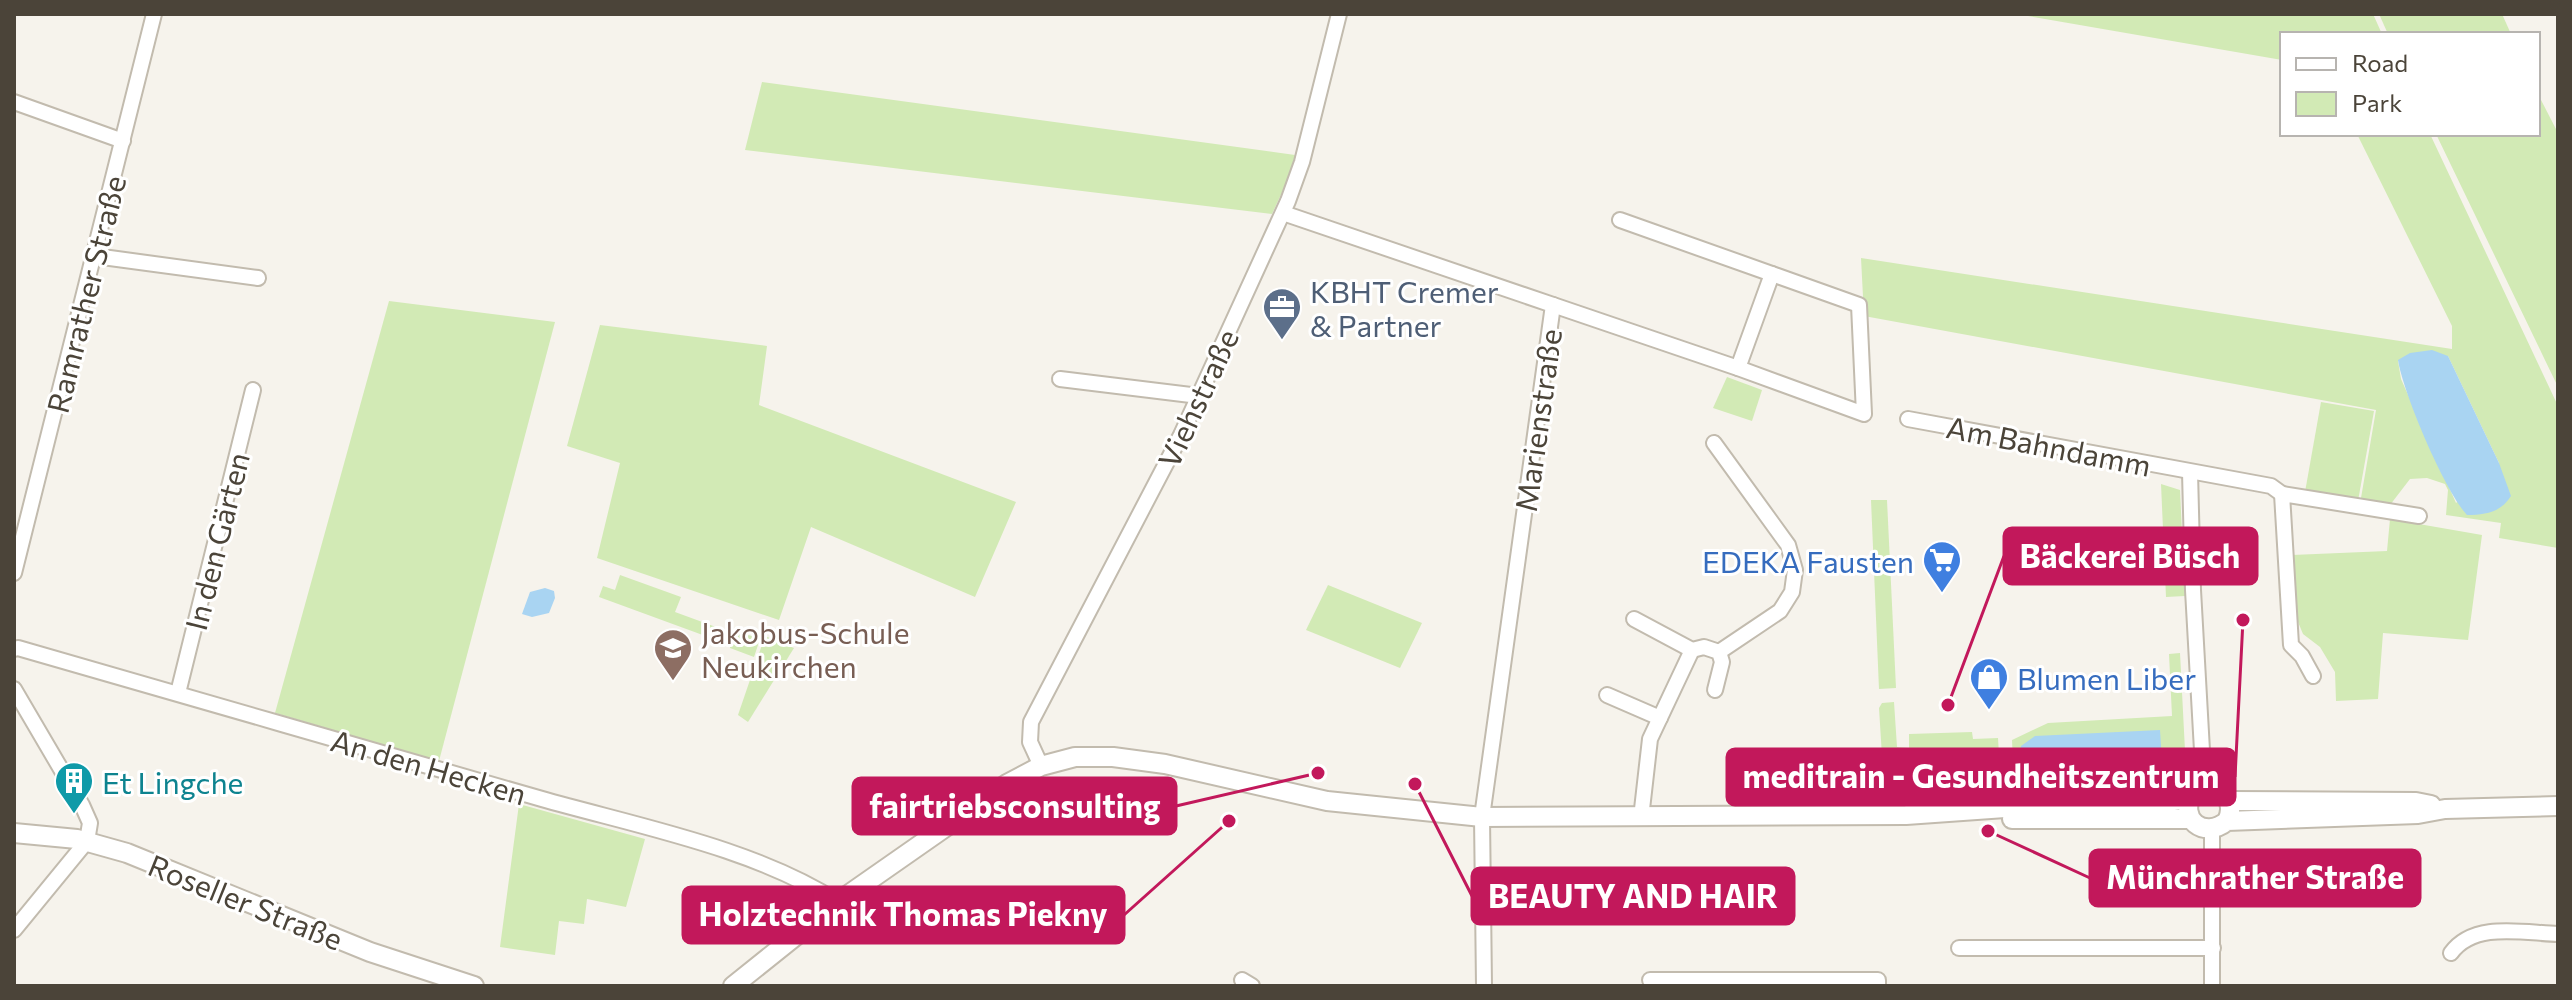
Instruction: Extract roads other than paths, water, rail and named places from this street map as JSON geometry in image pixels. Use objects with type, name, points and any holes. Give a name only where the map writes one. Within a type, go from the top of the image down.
[{"type":"street","name":"Ramrather Straße","points":[[14,573],[154,14]]},
{"type":"street","name":"Viehstraße","points":[[1041,766],[1030,742],[1033,718],[1199,396],[1283,213],[1302,162],[1339,14]]},
{"type":"street","points":[[14,102],[123,141]]},
{"type":"street","name":"Marienstraße","points":[[1283,213],[1553,305],[1482,817],[1484,986]]},
{"type":"street","points":[[1553,305],[1864,414],[1859,305],[1620,220]]},
{"type":"street","points":[[95,256],[258,278]]},
{"type":"street","points":[[1738,368],[1772,274]]},
{"type":"street","points":[[1060,379],[1199,396]]},
{"type":"street","name":"In den Gärten","points":[[178,693],[253,390]]},
{"type":"street","name":"Am Bahndamm","points":[[1908,419],[2271,486],[2282,494],[2419,516]]},
{"type":"street","points":[[1714,443],[1788,545],[1795,570],[1792,592],[1780,611],[1719,652]]},
{"type":"street","name":"Am Bahndamm","points":[[2190,472],[2204,786]]},
{"type":"street","points":[[2282,494],[2291,645],[2302,656],[2313,676]]},
{"type":"street","points":[[1634,619],[1692,650],[1708,647],[1719,652],[1722,662],[1715,690]]},
{"type":"street","name":"An den Hecken","points":[[14,649],[178,693],[723,851],[812,886],[838,902]]},
{"type":"street","points":[[1641,818],[1650,739],[1692,650]]},
{"type":"street","points":[[14,689],[90,823],[87,841],[14,930]]},
{"type":"street","points":[[1607,695],[1660,718]]},
{"type":"street","points":[[743,983],[838,902],[995,792],[1041,766],[1075,757],[1113,757],[1180,767],[1305,798],[1409,812],[1482,817],[1906,815],[2189,799]]},
{"type":"street","points":[[2212,986],[2219,825],[2230,814],[2230,801],[2221,791],[2204,786],[2197,789],[2189,799],[2187,812],[2190,819],[2204,830],[2219,825],[2418,814],[2445,809],[2558,806]]},
{"type":"street","points":[[2230,801],[2416,802],[2445,809]]},
{"type":"street","points":[[1906,815],[1953,819],[2190,819]]},
{"type":"street","name":"Roseller Straße","points":[[14,833],[87,841],[153,862],[384,958],[474,986]]},
{"type":"street","points":[[2451,953],[2460,940],[2485,933],[2558,934]]},
{"type":"street","points":[[1959,948],[2213,948]]},
{"type":"street","points":[[1650,980],[1878,980],[1878,986]]},
{"type":"water","points":[[2432,350],[2448,356],[2499,463],[2511,496],[2503,506],[2492,512],[2467,515],[2437,465],[2416,417],[2398,360],[2410,353]]},
{"type":"water","points":[[545,588],[554,591],[555,598],[549,613],[532,617],[522,614],[530,592]]},
{"type":"water","points":[[2160,730],[2162,763],[2018,767],[2021,746],[2035,736]]},
{"type":"place","name":"KBHT Cremer & Partner","points":[[1282,341]]},
{"type":"place","name":"EDEKA Fausten","points":[[1942,594]]},
{"type":"place","name":"meditrain - Gesundheitszentrum","points":[[2243,620]]},
{"type":"place","name":"Jakobus-Schule Neukirchen","points":[[673,682]]},
{"type":"place","name":"Bäckerei Büsch","points":[[1948,705]]},
{"type":"place","name":"Blumen Liber","points":[[1989,711]]},
{"type":"place","name":"fairtriebsconsulting","points":[[1318,773]]},
{"type":"place","name":"BEAUTY AND HAIR","points":[[1415,784]]},
{"type":"place","name":"Et Lingche","points":[[74,815]]},
{"type":"place","name":"Holztechnik Thomas Piekny","points":[[1229,821]]},
{"type":"place","name":"Münchrather Straße","points":[[1988,831]]}]
